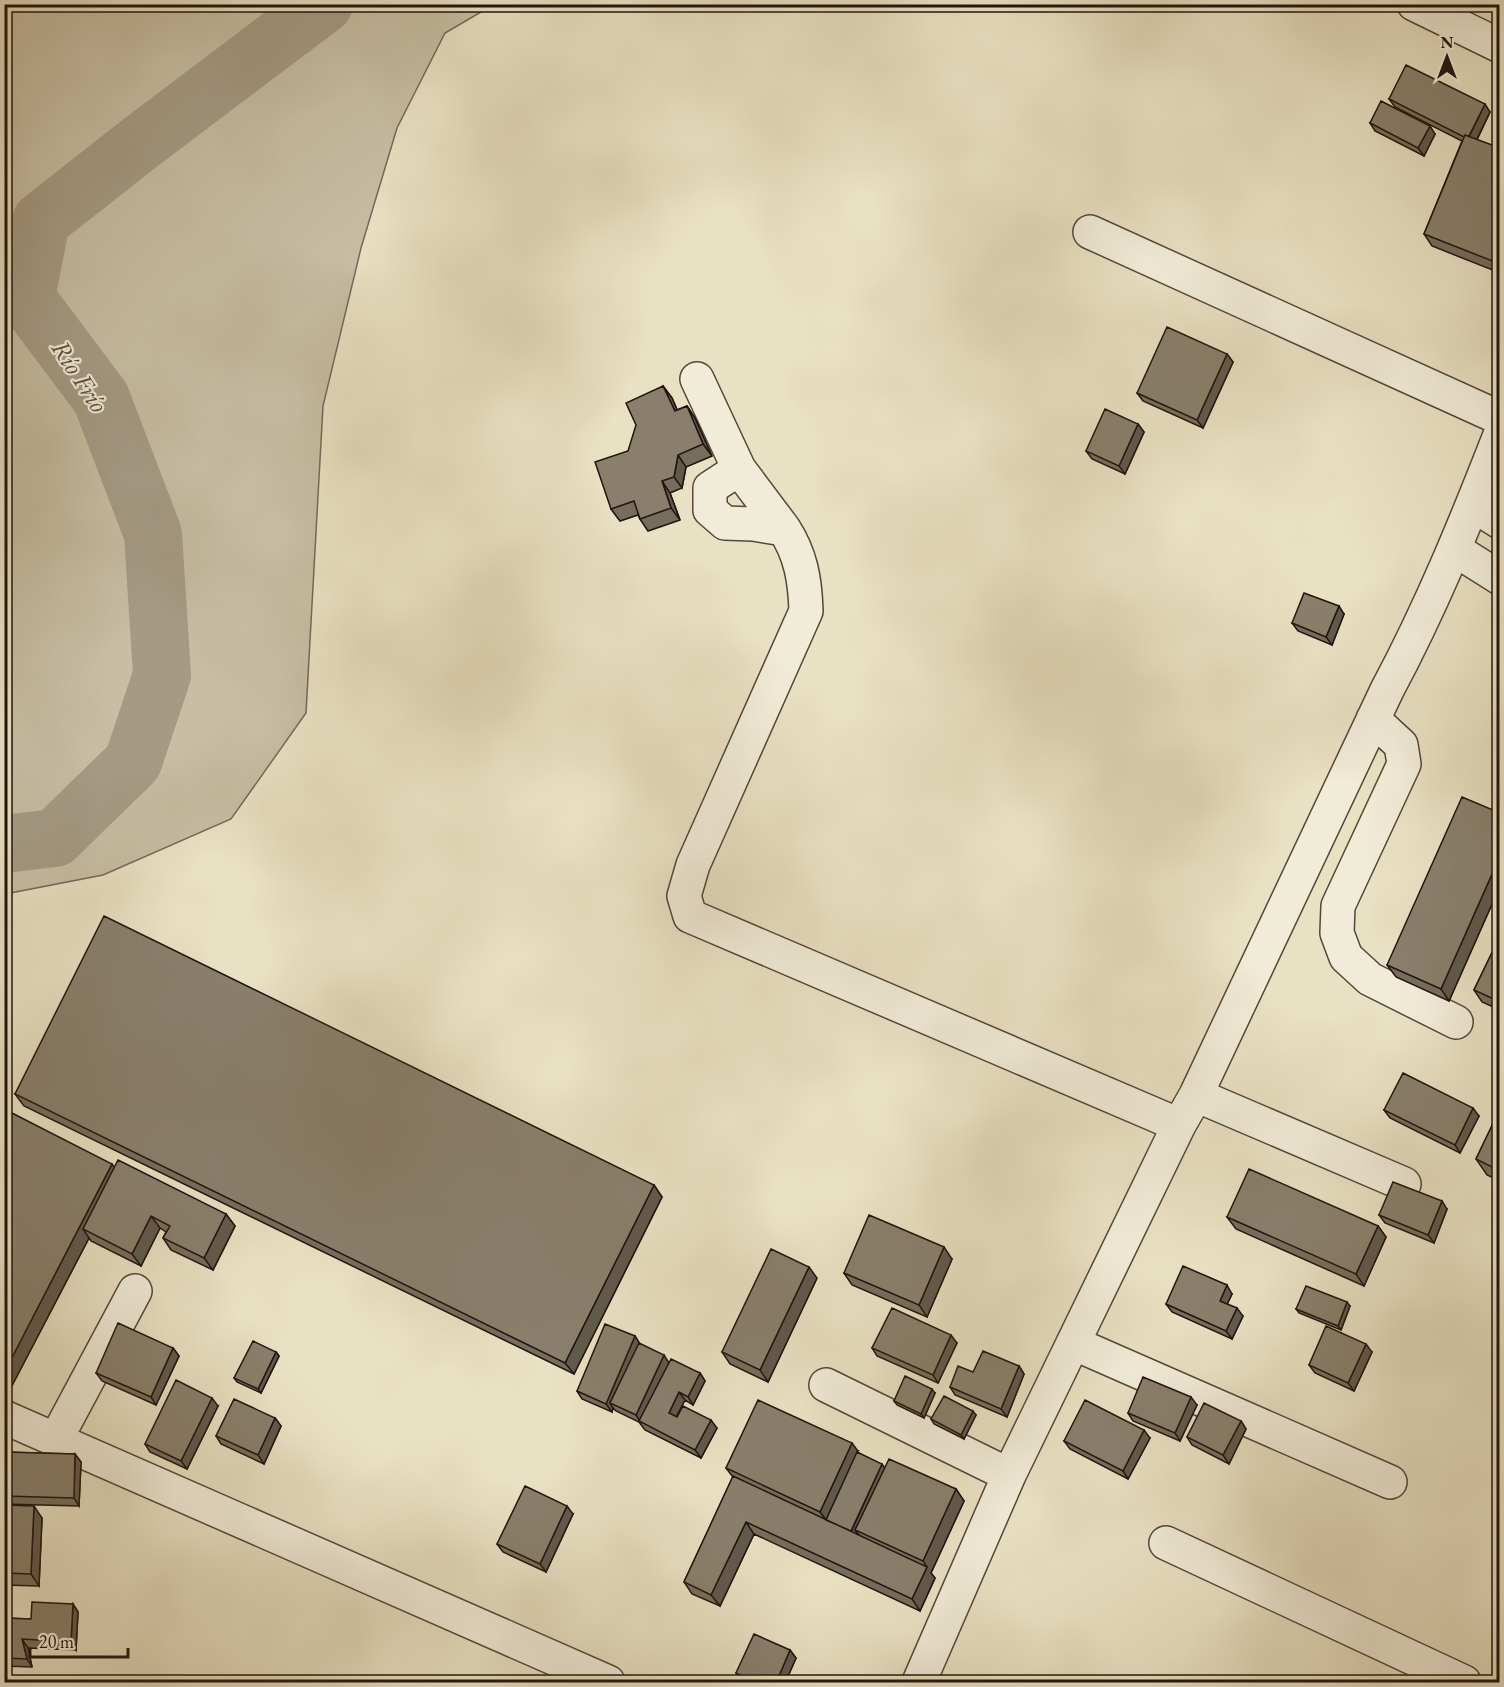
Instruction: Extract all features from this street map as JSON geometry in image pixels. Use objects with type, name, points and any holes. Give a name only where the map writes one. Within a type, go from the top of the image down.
[{"type":"street","points":[[1414,4],[1500,46]]},
{"type":"street","points":[[1090,232],[1500,418]]},
{"type":"street","points":[[697,379],[739,469],[796,547],[805,587],[806,611],[693,865],[684,896],[690,916],[1179,1125]]},
{"type":"street","points":[[919,1683],[1009,1475],[1179,1125],[1196,1095],[1373,719],[1412,643],[1454,549],[1486,514],[1500,435]]},
{"type":"street","points":[[739,469],[710,488],[710,510],[725,523],[753,524],[784,529]]},
{"type":"street","points":[[1454,549],[1500,578]]},
{"type":"street","points":[[1373,719],[1401,745],[1404,764],[1338,906],[1337,933],[1346,957],[1370,979],[1456,1022]]},
{"type":"street","points":[[1196,1095],[1404,1184]]},
{"type":"street","points":[[56,1439],[135,1291]]},
{"type":"street","points":[[1073,1343],[1390,1482]]},
{"type":"street","points":[[826,1385],[1009,1475]]},
{"type":"street","points":[[4,1417],[608,1683]]},
{"type":"street","points":[[1166,1543],[1464,1683]]},
{"type":"shaded area","points":[[5,4],[493,5],[445,33],[397,128],[361,248],[323,406],[306,713],[231,819],[103,875],[5,894]]},
{"type":"building","points":[[1406,65],[1485,104],[1469,136],[1464,137],[1389,99]]},
{"type":"building","points":[[1381,101],[1430,126],[1418,148],[1370,123]]},
{"type":"building","points":[[1465,135],[1500,148],[1500,264],[1424,234]]},
{"type":"building","points":[[1167,327],[1227,354],[1197,420],[1137,393]]},
{"type":"building","points":[[663,386],[675,411],[687,406],[703,444],[678,455],[674,477],[662,481],[671,508],[640,519],[634,501],[611,509],[595,462],[628,451],[636,425],[626,403]]},
{"type":"building","points":[[1105,409],[1138,424],[1119,466],[1086,451]]},
{"type":"building","points":[[1304,593],[1339,606],[1326,637],[1292,623]]},
{"type":"building","points":[[1462,797],[1500,813],[1500,856],[1441,989],[1387,965]]},
{"type":"building","points":[[104,916],[654,1185],[565,1363],[15,1094]]},
{"type":"building","points":[[1500,936],[1500,1002],[1474,990]]},
{"type":"building","points":[[1403,1073],[1473,1108],[1455,1145],[1384,1110]]},
{"type":"building","points":[[4,1109],[112,1164],[4,1373]]},
{"type":"building","points":[[1500,1109],[1500,1171],[1476,1159]]},
{"type":"building","points":[[118,1160],[226,1214],[204,1258],[163,1238],[170,1226],[151,1216],[132,1254],[83,1229]]},
{"type":"building","points":[[1249,1169],[1378,1226],[1356,1274],[1227,1217]]},
{"type":"building","points":[[1393,1182],[1442,1201],[1428,1235],[1379,1215]]},
{"type":"building","points":[[869,1215],[944,1247],[919,1305],[844,1273]]},
{"type":"building","points":[[771,1249],[809,1267],[760,1370],[722,1352]]},
{"type":"building","points":[[1183,1266],[1227,1285],[1220,1301],[1237,1308],[1226,1331],[1166,1304]]},
{"type":"building","points":[[1306,1286],[1347,1302],[1338,1326],[1296,1309]]},
{"type":"building","points":[[892,1308],[951,1335],[933,1375],[872,1348]]},
{"type":"building","points":[[118,1323],[173,1348],[151,1397],[96,1373]]},
{"type":"building","points":[[605,1324],[635,1336],[606,1404],[577,1391]]},
{"type":"building","points":[[1326,1326],[1366,1344],[1348,1383],[1309,1365]]},
{"type":"building","points":[[253,1341],[276,1352],[258,1389],[234,1378]]},
{"type":"building","points":[[639,1343],[664,1355],[636,1415],[610,1403]]},
{"type":"building","points":[[983,1351],[1019,1366],[1001,1409],[950,1387],[958,1366],[973,1372]]},
{"type":"building","points":[[671,1359],[700,1373],[688,1397],[679,1392],[669,1413],[677,1417],[683,1406],[711,1420],[695,1450],[639,1421]]},
{"type":"building","points":[[905,1376],[932,1389],[921,1414],[894,1401]]},
{"type":"building","points":[[1143,1377],[1191,1397],[1175,1433],[1128,1413]]},
{"type":"building","points":[[176,1380],[212,1398],[181,1461],[145,1444]]},
{"type":"building","points":[[944,1396],[973,1411],[961,1435],[931,1419]]},
{"type":"building","points":[[234,1399],[275,1418],[258,1455],[216,1436]]},
{"type":"building","points":[[758,1400],[852,1443],[820,1512],[726,1468]]},
{"type":"building","points":[[1085,1400],[1144,1430],[1123,1471],[1064,1441]]},
{"type":"building","points":[[1204,1403],[1241,1421],[1223,1455],[1187,1437]]},
{"type":"building","points":[[4,1452],[75,1454],[74,1498],[4,1496]]},
{"type":"building","points":[[857,1452],[882,1464],[851,1531],[826,1520]]},
{"type":"building","points":[[889,1459],[956,1489],[923,1561],[855,1530]]},
{"type":"building","points":[[733,1476],[927,1567],[912,1599],[746,1522],[711,1595],[684,1582]]},
{"type":"building","points":[[525,1486],[567,1506],[540,1564],[497,1544]]},
{"type":"building","points":[[4,1505],[34,1506],[31,1574],[4,1573]]},
{"type":"building","points":[[32,1602],[73,1604],[71,1642],[22,1639],[27,1659],[4,1658],[4,1618],[31,1619]]},
{"type":"building","points":[[754,1634],[790,1650],[776,1683],[758,1683],[736,1673]]},
{"type":"waterway","name":"Río Frío","points":[[4,844],[55,838],[133,762],[162,675],[153,534],[101,398],[26,298],[41,221],[324,4]]}]
